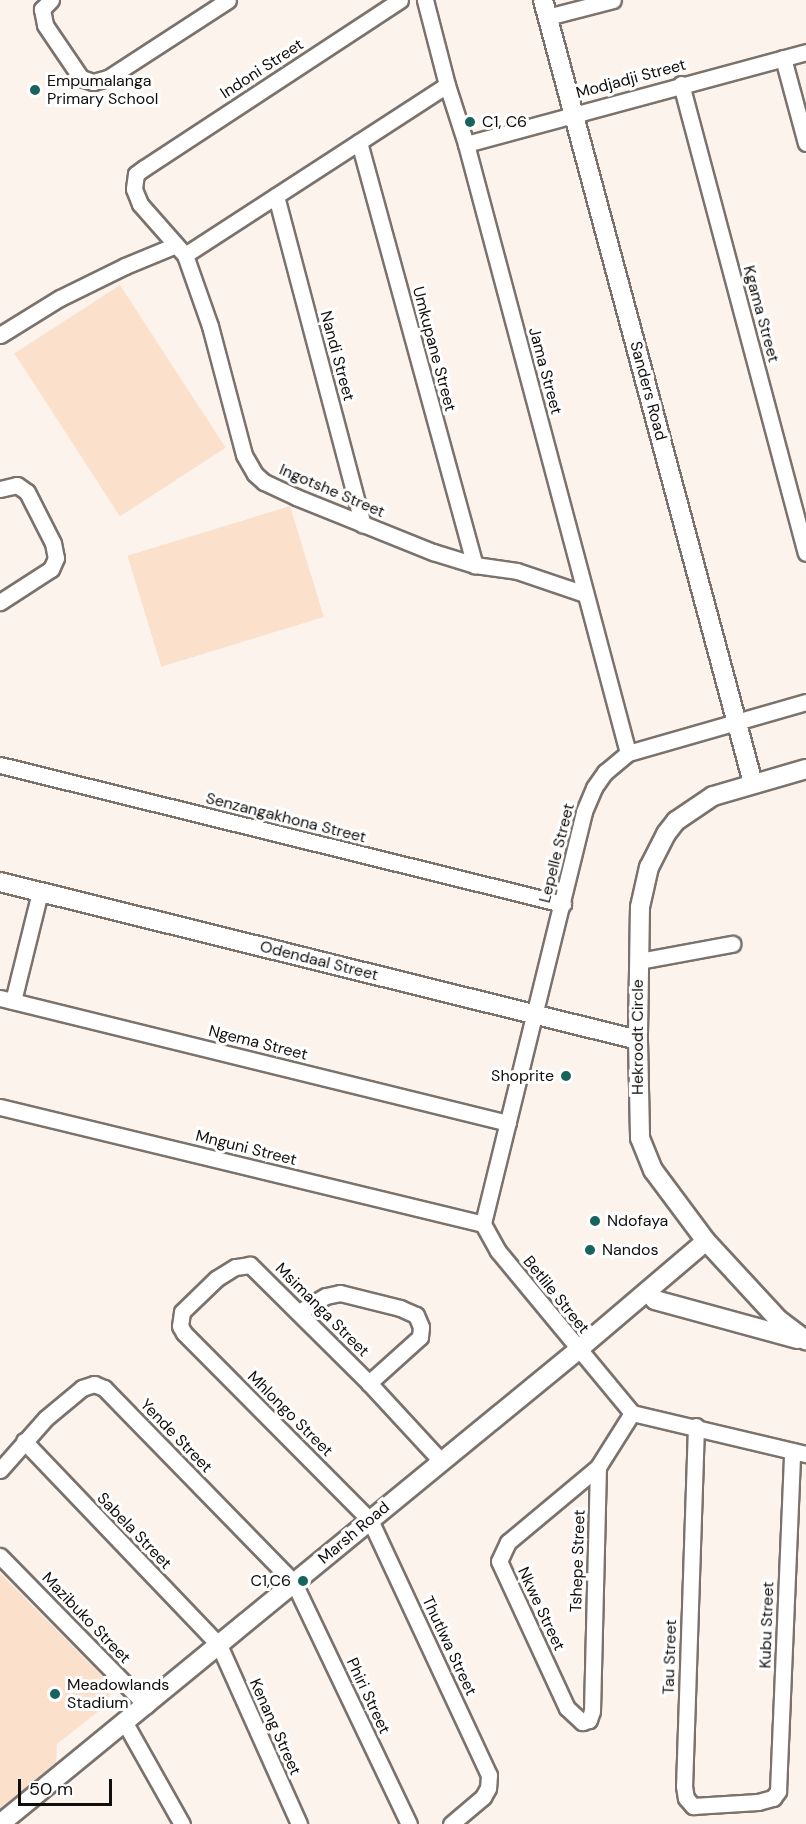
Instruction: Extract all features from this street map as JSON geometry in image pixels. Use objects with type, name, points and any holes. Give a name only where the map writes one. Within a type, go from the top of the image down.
[{"type":"street","points":[[48,2],[42,18],[45,25],[86,81],[108,78],[228,0]]},
{"type":"street","name":"Indoni Street","points":[[144,168],[400,0]]},
{"type":"street","name":"Jama Street","points":[[425,0],[447,85],[466,144],[628,753]]},
{"type":"street","points":[[545,9],[613,0]]},
{"type":"street","name":"Sanders Road","points":[[545,9],[753,783]]},
{"type":"street","name":"Modjadji Street","points":[[466,144],[806,52]]},
{"type":"street","points":[[783,58],[806,143]]},
{"type":"street","name":"Kgama Street","points":[[681,84],[806,553]]},
{"type":"street","points":[[0,335],[60,298],[125,266],[180,250],[276,196],[447,85]]},
{"type":"street","name":"Umkupane Street","points":[[359,142],[475,565]]},
{"type":"street","name":"Ingotshe Street","points":[[144,168],[136,174],[134,182],[140,204],[180,250],[210,326],[249,466],[264,482],[363,525],[444,556],[475,565],[518,571],[585,594]]},
{"type":"street","name":"Nandi Street","points":[[276,196],[363,525]]},
{"type":"street","points":[[0,602],[51,569],[56,551],[27,492],[17,485],[1,489]]},
{"type":"street","name":"Lepelle Street","points":[[535,1014],[584,812],[594,788],[605,771],[628,753],[806,702]]},
{"type":"street","name":"Senzangakhona Street","points":[[0,765],[562,904]]},
{"type":"street","name":"Hekroodt Circle","points":[[806,769],[753,783],[702,802],[676,821],[666,834],[649,867],[643,889],[638,1040],[640,1127],[645,1156],[660,1183],[706,1241],[779,1320],[806,1340]]},
{"type":"street","name":"Odendaal Street","points":[[0,882],[638,1040]]},
{"type":"street","points":[[7,999],[40,892]]},
{"type":"street","points":[[639,961],[732,944]]},
{"type":"street","name":"Ngema Street","points":[[7,999],[508,1123]]},
{"type":"street","points":[[483,1224],[535,1014]]},
{"type":"street","name":"Mnguni Street","points":[[0,1107],[483,1224]]},
{"type":"street","name":"Betlile Street","points":[[483,1224],[498,1251],[632,1413]]},
{"type":"street","name":"Marsh Road","points":[[0,1824],[578,1350],[706,1241]]},
{"type":"street","name":"Msimanga Street","points":[[184,1333],[180,1322],[185,1308],[216,1279],[243,1265],[257,1269],[369,1383],[441,1461]]},
{"type":"street","points":[[648,1291],[655,1300],[806,1340]]},
{"type":"street","points":[[299,1312],[326,1296],[340,1293],[400,1308],[416,1315],[422,1327],[420,1337],[369,1383]]},
{"type":"street","points":[[622,1312],[699,1312]]},
{"type":"street","name":"Mhlongo Street","points":[[184,1333],[370,1520]]},
{"type":"street","name":"Yende Street","points":[[24,1441],[82,1388],[90,1384],[102,1386],[294,1583]]},
{"type":"street","points":[[598,1467],[632,1413],[696,1426],[799,1453]]},
{"type":"street","name":"Tau Street","points":[[696,1426],[684,1786],[686,1798],[693,1806],[758,1802],[773,1798]]},
{"type":"street","points":[[0,1470],[24,1441]]},
{"type":"street","name":"Sabela Street","points":[[24,1441],[219,1645]]},
{"type":"street","name":"Kubu Street","points":[[773,1798],[778,1791],[799,1453]]},
{"type":"street","name":"Nkwe Street","points":[[589,1720],[578,1720],[567,1708],[499,1561],[508,1542],[598,1467]]},
{"type":"street","name":"Tshepe Street","points":[[589,1720],[592,1711],[598,1467]]},
{"type":"street","name":"Thutlwa Street","points":[[370,1520],[489,1775],[488,1788],[476,1805],[451,1824]]},
{"type":"street","name":"Mazibuko Street","points":[[0,1556],[146,1705]]},
{"type":"street","name":"Phiri Street","points":[[294,1583],[409,1824]]},
{"type":"street","name":"Kenang Street","points":[[219,1645],[299,1824]]},
{"type":"street","points":[[125,1723],[178,1822]]},
{"type":"shaded area","points":[[120,285],[226,448],[120,516],[14,354]]},
{"type":"shaded area","points":[[290,506],[324,617],[161,667],[127,556]]},
{"type":"shaded area","name":"Meadowlands Stadium","points":[[0,1573],[111,1685],[109,1703],[57,1744],[56,1764],[0,1810]]},
{"type":"place","name":"Empumalanga Primary School","points":[[35,90]]},
{"type":"place","name":"C1, C6","points":[[470,122]]},
{"type":"place","name":"Shoprite","points":[[566,1076]]},
{"type":"place","name":"Ndofaya","points":[[595,1221]]},
{"type":"place","name":"Nandos","points":[[590,1250]]},
{"type":"place","name":"C1,C6","points":[[303,1581]]},
{"type":"place","name":"Meadowlands Stadium","points":[[55,1694]]}]
